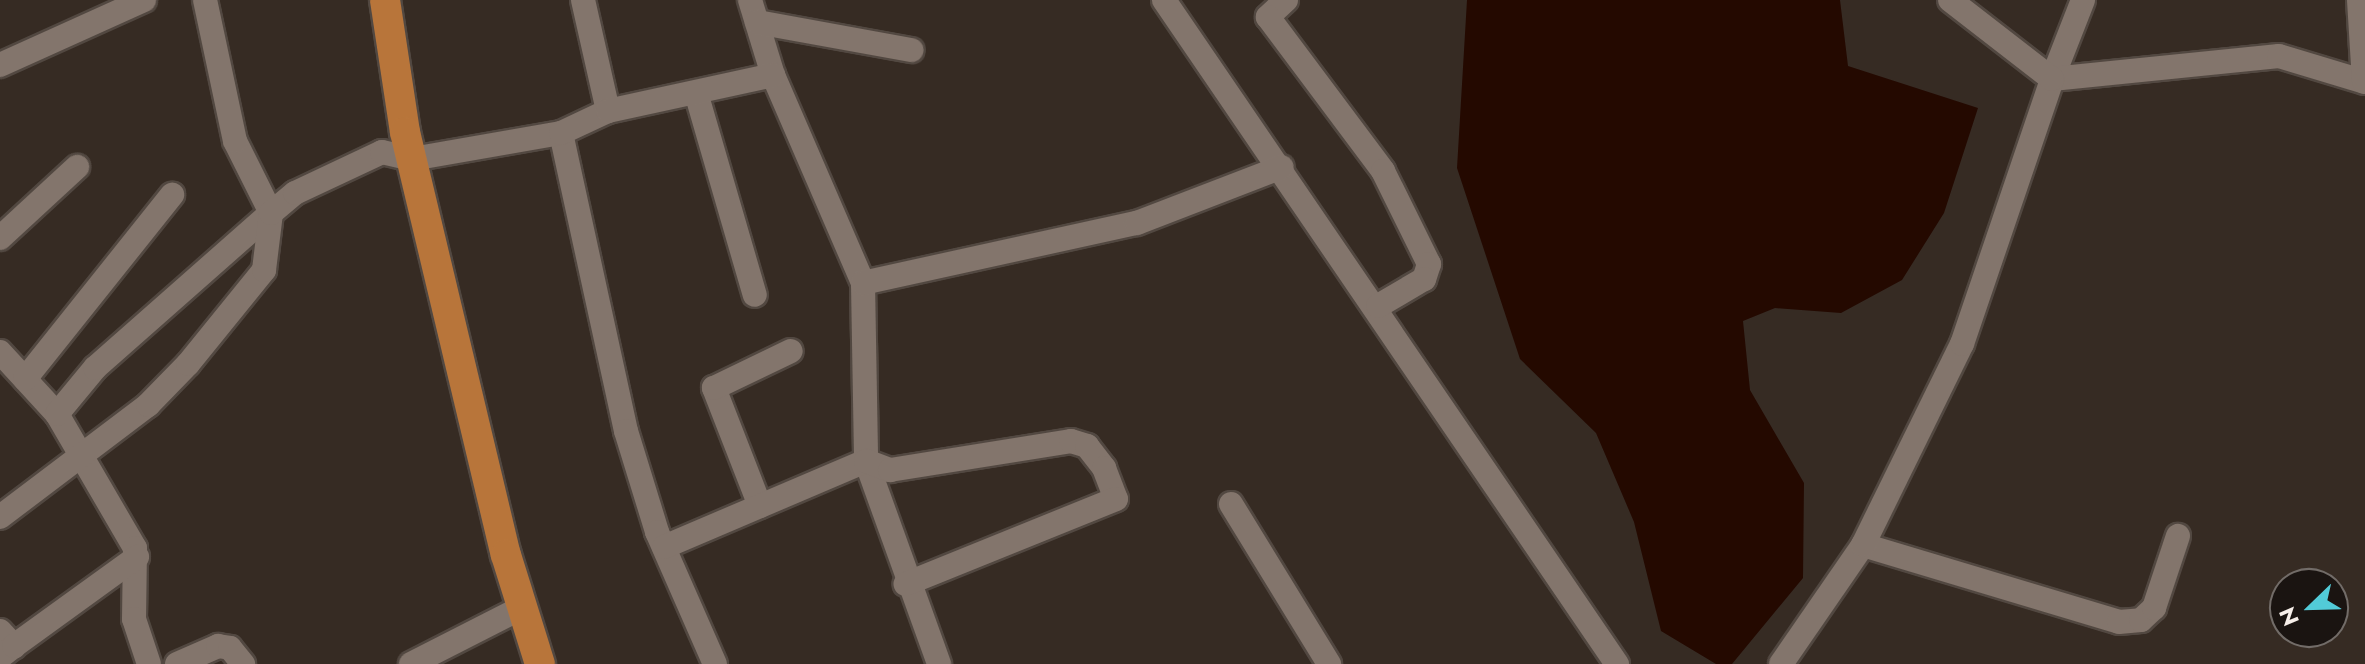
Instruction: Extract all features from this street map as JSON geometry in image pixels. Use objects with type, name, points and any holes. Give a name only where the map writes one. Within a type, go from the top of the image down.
[{"type":"main road","points":[[385,0],[412,159],[521,608],[540,664]]},
{"type":"street","points":[[0,65],[144,0]]},
{"type":"street","points":[[0,517],[79,451],[148,405],[264,270],[271,213],[235,141],[205,0]]},
{"type":"street","points":[[583,0],[608,111]]},
{"type":"street","points":[[1164,0],[1378,306],[1617,664]]},
{"type":"street","points":[[1950,0],[2052,79],[2279,56],[2365,82],[2359,0]]},
{"type":"street","points":[[1781,664],[1863,545],[1962,344],[2052,79],[2083,0]]},
{"type":"street","points":[[1269,6],[1383,171],[1429,264],[1424,279],[1378,306]]},
{"type":"street","points":[[753,11],[911,50]]},
{"type":"street","points":[[753,11],[773,75],[863,283],[866,461],[906,584],[939,664]]},
{"type":"street","points":[[57,414],[95,368],[271,213],[306,187],[382,152],[412,159],[561,133],[608,111],[697,96],[773,75]]},
{"type":"street","points":[[697,96],[755,295]]},
{"type":"street","points":[[561,133],[626,431],[664,547],[715,664]]},
{"type":"street","points":[[0,238],[77,167]]},
{"type":"street","points":[[863,283],[1137,223],[1282,167]]},
{"type":"street","points":[[25,379],[172,195]]},
{"type":"street","points":[[760,506],[714,388],[791,351]]},
{"type":"street","points":[[0,352],[57,414],[137,557],[134,619],[149,664]]},
{"type":"street","points":[[664,547],[866,461],[890,470],[1071,441],[1095,457],[1116,499],[906,584]]},
{"type":"street","points":[[1231,504],[1329,664]]},
{"type":"street","points":[[1863,545],[2119,622],[2141,620],[2154,608],[2178,536]]},
{"type":"street","points":[[5,645],[137,557]]},
{"type":"street","points":[[411,664],[521,608]]},
{"type":"street","points":[[177,664],[218,646],[230,648],[243,664]]},
{"type":"shaded area","points":[[1467,0],[1840,0],[1848,66],[1978,108],[1944,213],[1902,280],[1841,313],[1775,308],[1743,321],[1750,390],[1804,483],[1803,578],[1732,664],[1716,664],[1661,631],[1634,522],[1596,433],[1520,359],[1457,168]]}]
